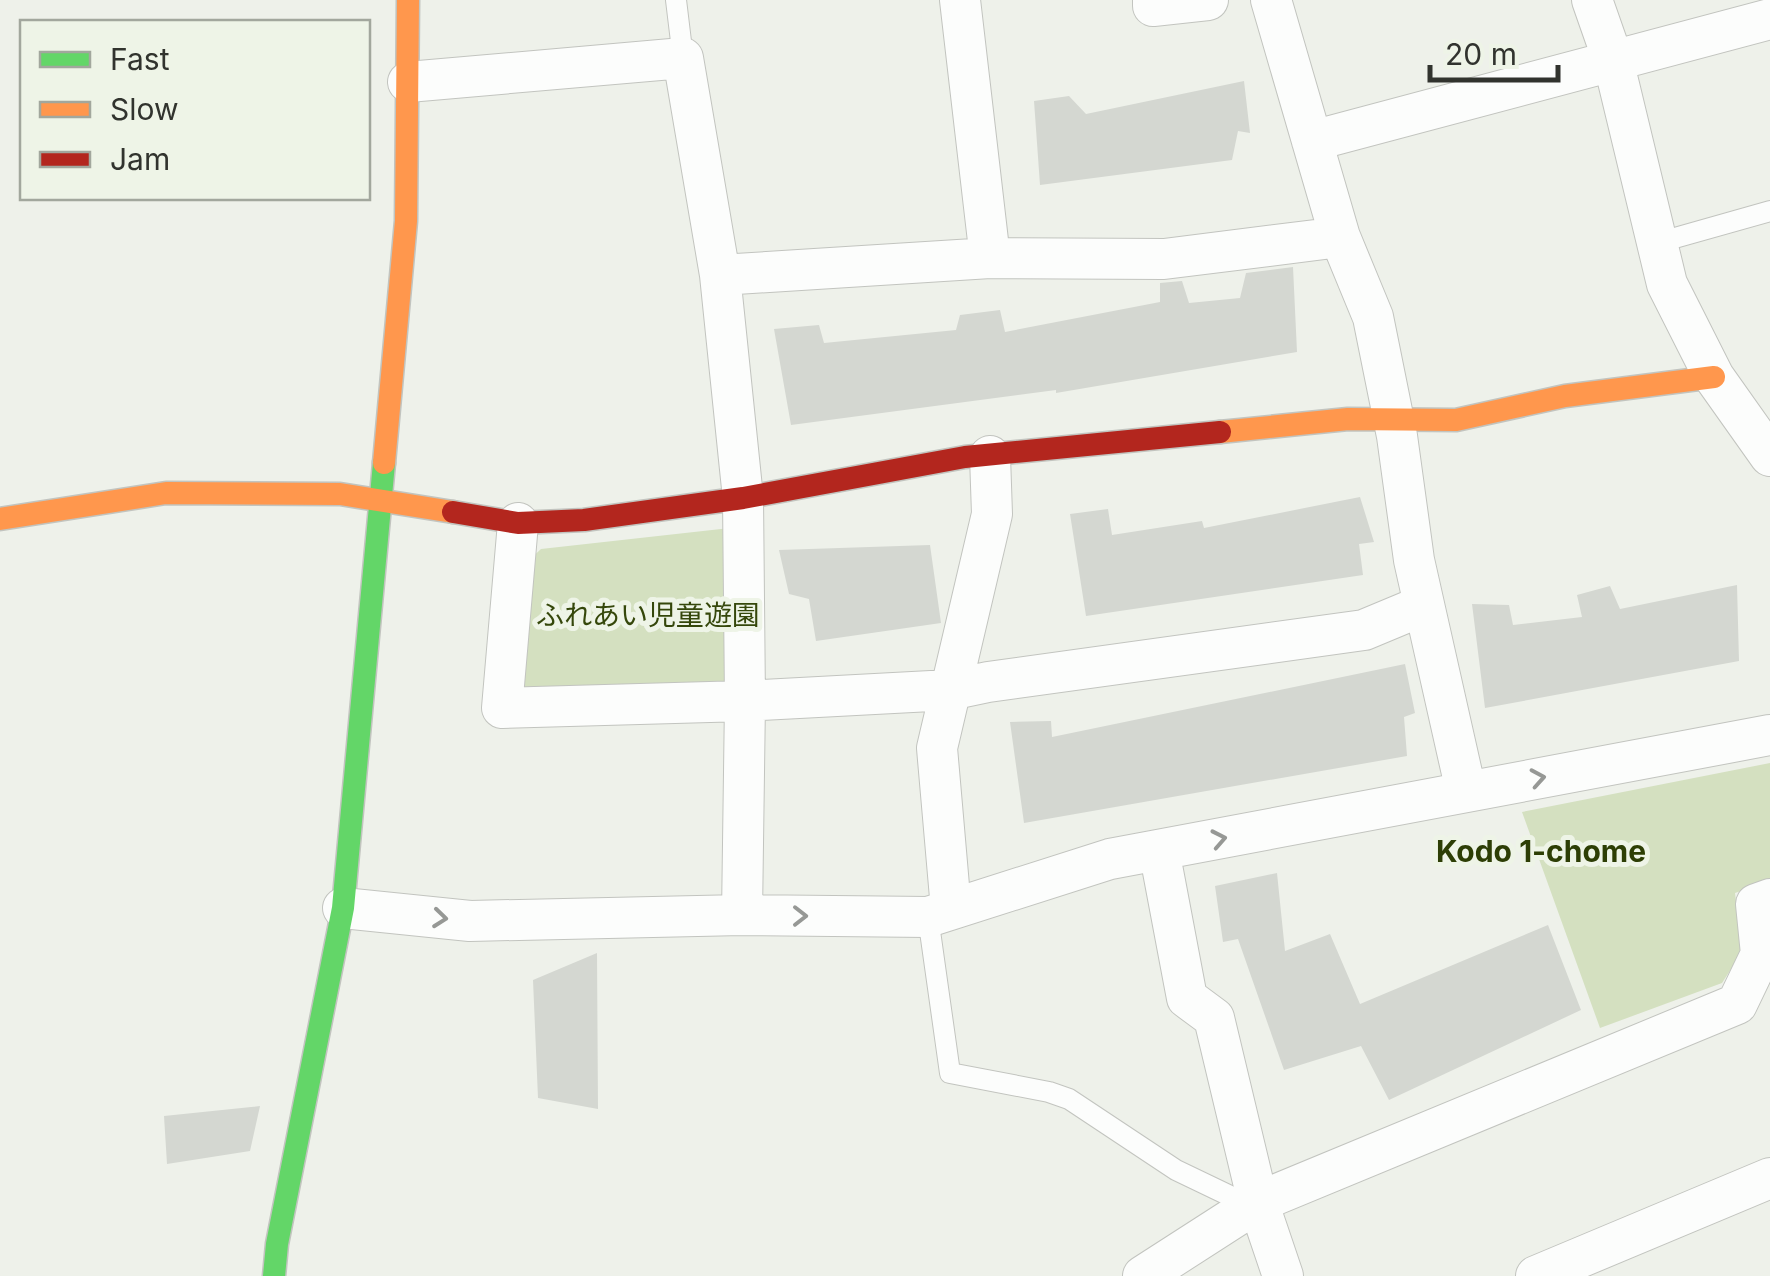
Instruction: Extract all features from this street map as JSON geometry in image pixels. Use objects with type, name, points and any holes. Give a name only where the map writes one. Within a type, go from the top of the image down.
[{"type":"street","points":[[274,1276],[343,908],[406,221],[408,0]]},
{"type":"street","points":[[960,0],[990,258]]},
{"type":"street","points":[[1152,0],[1153,6],[1208,0]]},
{"type":"street","points":[[1271,0],[1340,237],[1373,317],[1414,560],[1466,791]]},
{"type":"street","points":[[1592,0],[1614,60],[1667,284],[1714,377],[1770,456]]},
{"type":"street","points":[[1312,140],[1770,19]]},
{"type":"street","points":[[408,82],[683,58],[720,275],[743,498],[742,915]]},
{"type":"street","points":[[720,275],[990,258],[1164,258],[1340,237]]},
{"type":"street","points":[[0,519],[166,492],[340,494],[518,523],[584,520],[743,498],[965,458],[1348,419],[1456,420],[1565,396],[1714,377]]},
{"type":"street","points":[[940,913],[937,748],[992,514],[990,456]]},
{"type":"street","points":[[518,523],[502,708],[745,702],[950,690],[1364,630],[1424,605]]},
{"type":"street","points":[[343,908],[470,921],[940,913],[1110,859],[1770,735]]},
{"type":"street","points":[[1159,850],[1187,998],[1214,1018],[1254,1204],[1283,1276]]},
{"type":"street","points":[[1142,1276],[1254,1204],[1736,1004],[1761,954],[1756,904],[1770,899]]},
{"type":"street","points":[[1536,1276],[1770,1178]]},
{"type":"lane","points":[[676,0],[683,58]]},
{"type":"lane","points":[[1658,243],[1770,211]]},
{"type":"lane","points":[[940,913],[950,1072],[1069,1099],[1176,1170],[1254,1204]]},
{"type":"green space","name":"ふれあい児童遊園","points":[[730,528],[731,676],[719,692],[528,697],[519,677],[527,562],[541,549]]},
{"type":"green space","points":[[1770,763],[1770,881],[1735,893],[1742,952],[1722,983],[1600,1028],[1522,812]]},
{"type":"building","points":[[1244,81],[1250,133],[1238,131],[1232,160],[1040,185],[1034,101],[1069,96],[1086,114]]},
{"type":"building","points":[[1293,267],[1297,352],[1056,393],[791,425],[774,329],[819,325],[824,343],[956,330],[960,315],[1000,310],[1005,332],[1160,302],[1160,283],[1182,281],[1189,303],[1240,298],[1246,273]]},
{"type":"building","points":[[1360,497],[1374,542],[1359,544],[1363,575],[1086,616],[1070,514],[1108,509],[1112,535],[1202,521],[1204,528]]},
{"type":"building","points":[[930,545],[941,623],[816,641],[809,599],[789,594],[779,550]]},
{"type":"building","points":[[1737,585],[1739,661],[1485,708],[1472,604],[1509,605],[1513,625],[1582,617],[1577,595],[1610,586],[1620,609]]},
{"type":"building","points":[[1405,664],[1415,713],[1404,717],[1407,756],[1024,823],[1010,722],[1051,721],[1052,737]]},
{"type":"building","points":[[1277,873],[1285,951],[1330,934],[1360,1004],[1548,925],[1581,1010],[1389,1100],[1361,1046],[1284,1070],[1238,939],[1223,942],[1215,886]]},
{"type":"building","points":[[597,953],[598,1109],[538,1098],[533,980]]},
{"type":"building","points":[[260,1106],[250,1151],[167,1164],[164,1116]]},
{"type":"traffic: fast","points":[[274,1276],[343,908],[384,463]]},
{"type":"traffic: slow","points":[[384,463],[406,221],[408,0]]},
{"type":"traffic: slow","points":[[1220,432],[1348,419],[1456,420],[1565,396],[1714,377]]},
{"type":"traffic: slow","points":[[0,519],[166,493],[340,494],[453,512]]},
{"type":"traffic: jam","points":[[453,512],[518,523],[584,520],[743,498],[965,457],[1220,432]]},
{"type":"district","name":"Kodo 1-chome","points":[[1541,852]]}]
